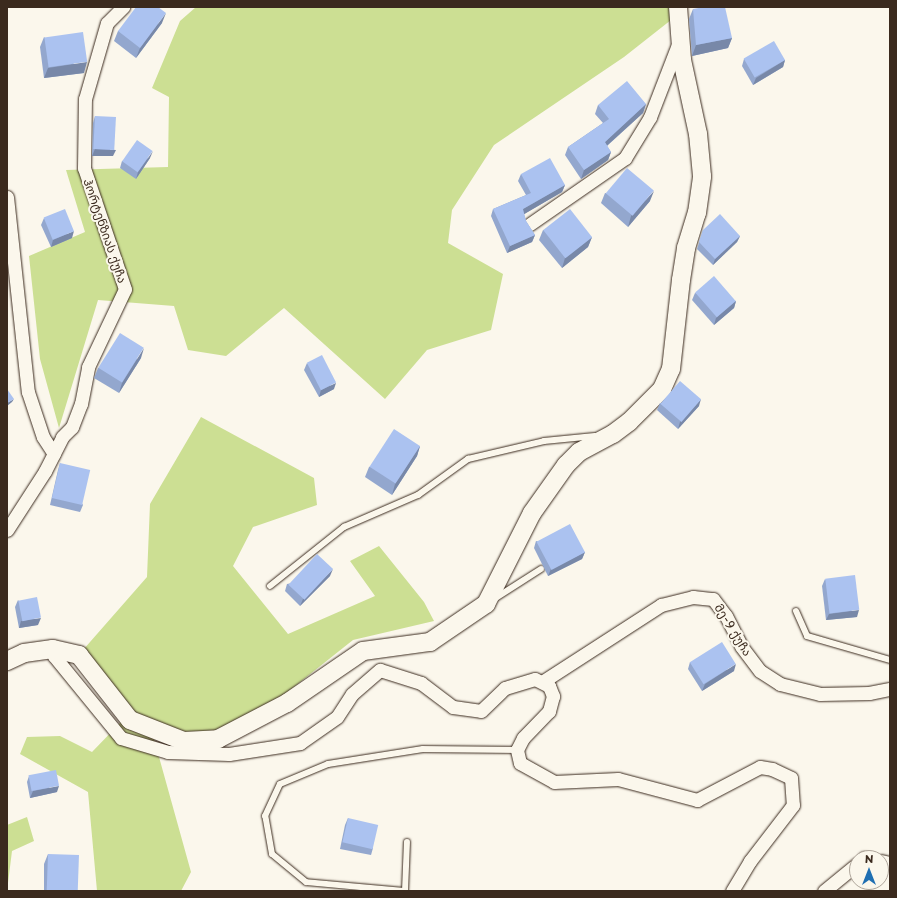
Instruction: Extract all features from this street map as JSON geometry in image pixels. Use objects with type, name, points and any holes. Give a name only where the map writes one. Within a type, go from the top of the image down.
[{"type":"street","name":"ჰორტენზიას ქუჩა","points":[[7,530],[54,454],[62,437],[72,427],[81,404],[88,367],[125,289],[84,168],[85,99],[106,23],[123,7]]},
{"type":"street","points":[[7,661],[24,653],[53,649],[79,655],[130,720],[184,741],[218,739],[287,703],[363,651],[430,642],[486,604],[532,512],[551,483],[579,452],[613,434],[629,422],[662,389],[671,369],[686,248],[697,213],[702,176],[698,134],[682,60],[682,34],[678,7]]},
{"type":"street","points":[[530,224],[625,158],[650,116],[682,34]]},
{"type":"street","points":[[7,197],[28,392],[43,437],[54,454]]},
{"type":"street","name":"მე-9 ქუჩა","points":[[542,682],[661,605],[694,597],[713,599],[726,616],[741,646],[760,671],[780,684],[820,694],[870,693],[890,688]]},
{"type":"street","points":[[53,649],[54,656],[121,738],[168,752],[229,754],[300,743],[337,717],[352,694],[380,670],[421,684],[453,706],[481,711],[505,688],[535,679],[549,686],[553,696],[549,711],[522,738],[517,750],[520,763],[554,782],[618,779],[696,800],[760,767],[772,769],[791,778],[793,805],[750,861],[732,891]]},
{"type":"street","points":[[824,891],[849,871]]},
{"type":"lane","points":[[270,586],[344,527],[418,495],[468,459],[544,441],[613,434]]},
{"type":"lane","points":[[486,604],[541,569]]},
{"type":"lane","points":[[796,611],[807,636],[890,660]]},
{"type":"lane","points":[[407,842],[405,891],[306,882],[272,854],[265,816],[280,784],[328,764],[423,750],[517,750]]},
{"type":"green space","points":[[196,7],[669,7],[671,20],[624,57],[494,145],[452,210],[448,243],[503,274],[491,330],[427,350],[385,399],[284,308],[226,356],[188,350],[174,306],[98,300],[59,428],[40,359],[29,256],[85,232],[66,170],[168,167],[169,97],[152,88],[180,21]]},
{"type":"green space","points":[[201,417],[314,478],[317,505],[253,527],[233,566],[288,634],[375,596],[350,561],[379,546],[424,602],[434,621],[353,640],[285,694],[213,733],[182,733],[135,715],[83,650],[147,577],[150,504]]},
{"type":"green space","points":[[121,722],[154,739],[191,872],[181,891],[97,891],[88,792],[20,754],[27,737],[60,736],[92,752]]},
{"type":"green space","points":[[27,817],[34,841],[12,851],[7,891],[7,825]]},
{"type":"building","points":[[136,7],[158,7],[166,13],[140,48],[118,31]]},
{"type":"building","points":[[704,7],[725,7],[732,38],[696,45],[693,9]]},
{"type":"building","points":[[83,32],[87,62],[49,67],[44,37]]},
{"type":"building","points":[[774,41],[785,60],[755,78],[744,58]]},
{"type":"building","points":[[627,81],[646,104],[605,142],[611,152],[584,170],[568,147],[609,119],[598,105]]},
{"type":"building","points":[[95,116],[116,117],[114,150],[93,149]]},
{"type":"building","points":[[137,140],[153,151],[138,172],[122,161]]},
{"type":"building","points":[[550,158],[565,185],[523,209],[526,221],[535,235],[510,246],[493,209],[531,193],[521,174]]},
{"type":"building","points":[[627,168],[654,190],[633,216],[606,193]]},
{"type":"building","points":[[65,209],[74,231],[53,240],[44,218]]},
{"type":"building","points":[[570,209],[592,237],[565,258],[543,230]]},
{"type":"building","points":[[720,214],[740,236],[715,259],[699,242],[703,230]]},
{"type":"building","points":[[714,276],[736,301],[717,317],[695,292]]},
{"type":"building","points":[[120,333],[144,348],[122,383],[98,368]]},
{"type":"building","points":[[322,355],[336,383],[321,390],[307,363]]},
{"type":"building","points":[[680,381],[701,399],[681,422],[660,404]]},
{"type":"building","points":[[7,389],[14,399],[7,403]]},
{"type":"building","points":[[394,429],[420,446],[395,484],[369,467]]},
{"type":"building","points":[[60,463],[90,470],[82,505],[52,498]]},
{"type":"building","points":[[570,524],[585,552],[551,570],[536,542]]},
{"type":"building","points":[[317,554],[333,569],[304,600],[288,585]]},
{"type":"building","points":[[855,575],[859,610],[829,613],[825,579]]},
{"type":"building","points":[[37,597],[41,618],[22,621],[18,601]]},
{"type":"building","points":[[722,642],[736,664],[704,684],[690,662]]},
{"type":"building","points":[[56,770],[59,786],[32,791],[29,775]]},
{"type":"building","points":[[348,818],[378,825],[373,849],[342,842]]},
{"type":"building","points":[[48,854],[79,855],[78,891],[47,891]]}]
